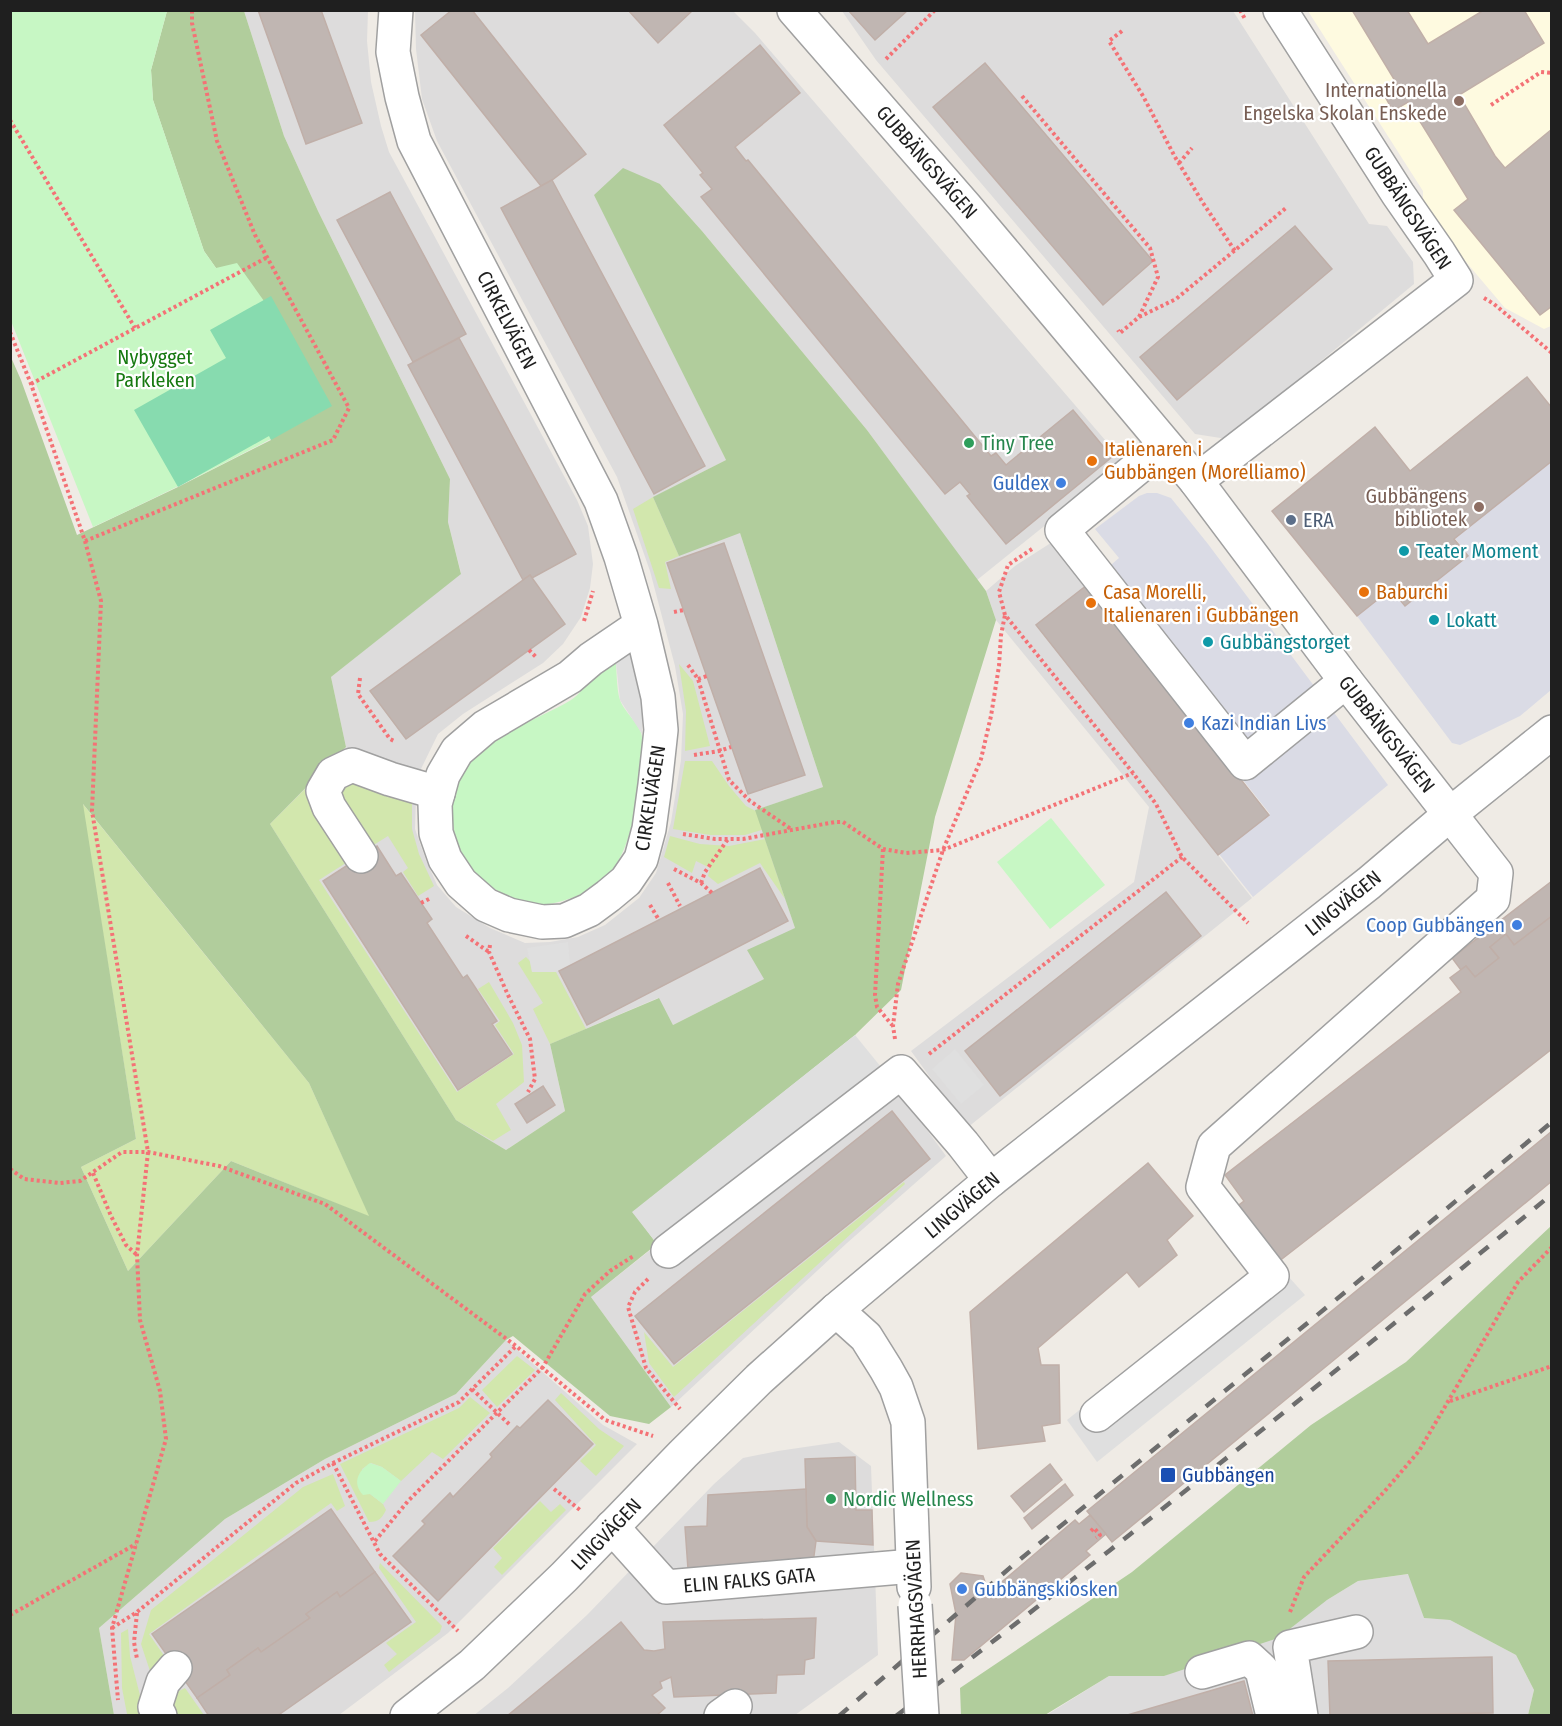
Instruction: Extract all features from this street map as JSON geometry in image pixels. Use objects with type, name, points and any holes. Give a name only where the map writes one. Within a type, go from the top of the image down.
[{"type":"street","name":"CIRKELVÄGEN","points":[[396,10],[393,52],[414,141],[601,501],[621,557],[641,625],[658,697],[661,730],[649,829],[641,859],[626,881],[589,910],[564,921],[542,922],[509,915],[486,905],[461,883],[445,859],[436,833],[435,804],[443,775],[457,751],[485,727],[570,677],[591,659],[641,625]]},
{"type":"street","name":"GUBBÄNGSVÄGEN","points":[[794,10],[965,206],[1196,481],[1496,873],[1493,899],[1214,1146],[1203,1187],[1272,1276],[1097,1415]]},
{"type":"street","name":"GUBBÄNGSVÄGEN","points":[[1196,481],[1455,280],[1280,10]]},
{"type":"street","points":[[1166,445],[1062,530],[1245,763],[1347,681]]},
{"type":"street","name":"LINGVÄGEN","points":[[407,1716],[472,1665],[564,1577],[759,1378],[836,1310],[991,1180],[1369,883],[1449,814],[1551,732]]},
{"type":"street","points":[[361,856],[329,807],[323,791],[333,774],[352,765],[438,793]]},
{"type":"street","points":[[653,1259],[901,1072],[991,1180]]},
{"type":"street","name":"HERRHAGSVÄGEN","points":[[836,1310],[866,1337],[896,1387],[908,1422],[913,1566],[922,1716]]},
{"type":"street","name":"ELIN FALKS GATA","points":[[612,1527],[666,1587],[913,1566]]},
{"type":"street","points":[[1301,1716],[1290,1647],[1356,1632]]},
{"type":"street","points":[[1202,1672],[1249,1658],[1262,1670],[1273,1716]]},
{"type":"street","points":[[160,1716],[155,1707],[163,1682],[176,1668]]},
{"type":"path","points":[[86,541],[333,440],[349,408],[266,258],[217,141],[192,23],[192,10]]},
{"type":"path","points":[[880,51],[886,58],[936,10]]},
{"type":"path","points":[[1240,10],[1246,20]]},
{"type":"path","points":[[1122,31],[1109,41],[1143,96],[1179,163],[1235,251]]},
{"type":"path","points":[[1491,105],[1541,72],[1551,73]]},
{"type":"path","points":[[1023,96],[1150,248],[1158,278],[1138,317]]},
{"type":"path","points":[[10,120],[135,328]]},
{"type":"path","points":[[1179,163],[1192,148]]},
{"type":"path","points":[[1113,324],[1120,333],[1138,317],[1176,299],[1286,208]]},
{"type":"path","points":[[31,384],[266,258]]},
{"type":"path","points":[[1455,280],[1494,304],[1551,352]]},
{"type":"path","points":[[10,332],[31,384],[86,541],[101,601],[92,811],[148,1152],[137,1255],[140,1320],[160,1390],[166,1439],[112,1628],[120,1711]]},
{"type":"path","points":[[1062,530],[1008,565],[999,592],[1005,615],[1156,804],[1182,857],[1248,923]]},
{"type":"path","points":[[582,627],[593,594],[594,583]]},
{"type":"path","points":[[1005,615],[993,706],[981,759],[943,850],[898,984],[893,1026],[901,1072],[935,1051],[1182,857]]},
{"type":"path","points":[[684,661],[698,679],[729,780],[750,801],[791,830]]},
{"type":"path","points":[[698,679],[707,676]]},
{"type":"path","points":[[360,678],[358,694],[390,739],[399,744]]},
{"type":"path","points":[[688,755],[731,747]]},
{"type":"path","points":[[649,829],[715,839],[743,839],[843,822],[883,849],[906,853],[943,850],[1133,773]]},
{"type":"path","points":[[702,883],[705,872],[728,839]]},
{"type":"path","points":[[883,849],[874,994],[877,1007],[893,1026]]},
{"type":"path","points":[[666,865],[702,883],[712,892]]},
{"type":"path","points":[[490,943],[489,952],[530,1040],[535,1079],[528,1092]]},
{"type":"path","points":[[10,1170],[24,1179],[60,1184],[80,1180],[122,1152],[148,1152],[219,1166],[325,1204],[516,1346],[605,1420],[656,1438]]},
{"type":"path","points":[[93,1173],[126,1245],[137,1255]]},
{"type":"path","points":[[1290,1647],[1287,1620],[1304,1577],[1419,1451],[1518,1282],[1551,1247]]},
{"type":"path","points":[[375,1541],[408,1501],[543,1367],[585,1294],[610,1271],[653,1259]]},
{"type":"path","points":[[653,1259],[628,1307],[646,1368],[680,1409]]},
{"type":"path","points":[[112,1628],[137,1612],[296,1484],[333,1463],[459,1402],[516,1346]]},
{"type":"path","points":[[1448,1401],[1551,1366]]},
{"type":"path","points":[[472,1389],[510,1425]]},
{"type":"path","points":[[333,1463],[380,1554],[461,1634]]},
{"type":"path","points":[[554,1489],[583,1512]]},
{"type":"path","points":[[1091,1531],[1094,1528],[1100,1535],[1096,1538]]},
{"type":"path","points":[[10,1615],[137,1544]]},
{"type":"shaded area","points":[[244,11],[368,11],[367,41],[371,82],[389,152],[577,500],[588,526],[593,564],[590,588],[581,617],[563,644],[543,663],[463,714],[438,734],[420,771],[415,829],[437,885],[456,907],[490,928],[525,943],[550,942],[578,937],[605,925],[639,898],[656,873],[671,822],[681,760],[683,714],[675,666],[650,571],[617,477],[437,141],[422,99],[416,49],[415,11],[733,11],[755,33],[1124,462],[977,580],[867,430],[702,231],[660,184],[595,194],[726,460],[654,497],[740,533],[823,787],[756,810],[795,928],[764,979],[673,1025],[658,998],[550,1044],[565,1111],[506,1150],[456,1120],[270,824],[346,747],[331,677],[461,573],[448,522],[450,479],[318,211],[284,136]]},
{"type":"shaded area","points":[[842,11],[1233,11],[1369,224],[1387,226],[1413,262],[1414,284],[1227,439],[1195,434],[876,60]]},
{"type":"shaded area","name":"Internationella Engelska Skolan Enskede","points":[[1308,11],[1551,11],[1551,326],[1544,329],[1505,308],[1423,211],[1423,191]]},
{"type":"shaded area","name":"Gubbängstorget","points":[[1551,461],[1551,690],[1520,716],[1460,745],[1452,743],[1357,616],[1391,589],[1405,606],[1468,556],[1455,538]]},
{"type":"shaded area","name":"Gubbängstorget","points":[[1157,493],[1171,498],[1388,785],[1253,897],[1219,854],[1270,814],[1088,585],[1119,558],[1095,529],[1139,496]]},
{"type":"shaded area","points":[[1057,539],[1087,585],[1269,815],[1218,855],[1252,898],[967,1128],[911,1051],[1134,882],[1149,807],[996,620],[986,591],[1015,566]]},
{"type":"shaded area","points":[[643,649],[642,734],[620,700],[615,654]]},
{"type":"shaded area","points":[[568,942],[570,965],[556,972],[532,972],[527,948]]},
{"type":"shaded area","points":[[855,1035],[881,1067],[657,1244],[632,1212]]},
{"type":"shaded area","points":[[955,1049],[984,1085],[961,1104],[932,1069]]},
{"type":"shaded area","points":[[881,1067],[946,1156],[847,1243],[671,1407],[591,1297]]},
{"type":"shaded area","points":[[1271,1257],[1305,1295],[1097,1462],[1067,1420]]},
{"type":"shaded area","points":[[506,1340],[603,1425],[637,1444],[448,1633],[339,1715],[114,1715],[99,1628],[225,1519],[325,1459],[456,1394]]},
{"type":"shaded area","points":[[839,1442],[871,1466],[878,1655],[795,1715],[473,1716],[508,1688],[587,1615],[714,1484],[743,1458]]},
{"type":"shaded area","points":[[1409,1574],[1424,1618],[1450,1620],[1516,1655],[1534,1690],[1528,1715],[1045,1716],[1109,1676],[1164,1676],[1327,1600],[1358,1581]]},
{"type":"green space","name":"Nybygget Parkleken","points":[[11,11],[167,11],[151,70],[153,100],[204,251],[216,268],[237,263],[269,308],[322,411],[209,471],[93,527],[11,321]]},
{"type":"green space","points":[[167,11],[244,11],[284,136],[318,211],[450,479],[448,522],[461,574],[331,677],[346,747],[270,824],[456,1120],[506,1150],[565,1111],[550,1044],[659,998],[673,1025],[764,979],[747,950],[795,928],[755,810],[823,787],[740,533],[679,556],[653,497],[726,460],[594,195],[623,168],[660,184],[702,231],[867,430],[986,591],[996,620],[935,817],[901,990],[855,1035],[633,1212],[657,1244],[591,1297],[671,1407],[649,1424],[610,1416],[513,1336],[506,1340],[456,1394],[325,1459],[225,1519],[99,1628],[114,1715],[11,1715],[10,355],[77,535],[271,440],[216,268],[204,251],[153,100],[151,70]],"holes":[[[83,804],[309,1083],[369,1216],[231,1161],[128,1271],[81,1167],[136,1139]]]},
{"type":"green space","points":[[271,296],[332,406],[271,440],[269,436],[178,487],[134,410],[226,358],[210,330]]},
{"type":"green space","points":[[653,497],[679,556],[665,562],[671,589],[659,588],[633,509]]},
{"type":"green space","points":[[615,654],[620,700],[639,729],[642,738],[636,806],[627,841],[613,869],[601,882],[587,891],[550,904],[533,905],[520,902],[490,886],[475,873],[464,858],[453,823],[453,804],[457,786],[465,767],[485,746],[574,698]]},
{"type":"green space","points":[[679,664],[693,681],[710,746],[685,751],[686,711]]},
{"type":"green space","points":[[685,761],[712,761],[746,806],[781,824],[745,835],[710,835],[673,829]]},
{"type":"green space","points":[[354,779],[412,796],[412,829],[419,854],[434,886],[418,896],[403,872],[408,868],[388,836],[372,846],[361,823],[355,826],[337,794],[343,782]]},
{"type":"green space","points":[[308,786],[310,799],[349,861],[319,880],[457,1092],[514,1054],[495,1025],[500,1021],[478,989],[489,982],[513,1023],[522,1045],[524,1082],[496,1104],[511,1130],[493,1141],[456,1120],[270,824]]},
{"type":"green space","points":[[82,803],[309,1083],[370,1217],[231,1161],[128,1271],[81,1167],[136,1139]]},
{"type":"green space","points":[[1051,818],[1105,885],[1050,929],[997,862]]},
{"type":"green space","points":[[670,836],[700,844],[729,846],[765,839],[785,899],[760,863],[718,884],[708,876],[710,868],[696,861],[692,873],[664,857]]},
{"type":"green space","points":[[526,957],[531,962],[532,972],[556,972],[586,1029],[550,1044],[533,1009],[543,1003],[518,963]]},
{"type":"green space","points":[[904,1182],[905,1184],[674,1397],[649,1363],[644,1332],[673,1367]]},
{"type":"green space","points":[[1551,1226],[1551,1715],[1528,1715],[1534,1690],[1516,1655],[1450,1620],[1424,1618],[1408,1574],[1358,1581],[1327,1600],[1278,1638],[1164,1676],[1109,1676],[1045,1715],[961,1715],[960,1688],[1132,1572],[1311,1425],[1406,1362]]},
{"type":"green space","points":[[517,1356],[535,1370],[497,1407],[482,1390]]},
{"type":"green space","points":[[561,1393],[599,1429],[624,1446],[596,1476],[580,1461],[596,1445],[555,1400]]},
{"type":"green space","points":[[470,1397],[490,1413],[443,1459],[432,1452],[401,1481],[382,1467],[371,1463],[362,1469],[370,1494],[383,1504],[386,1510],[380,1519],[369,1522],[340,1464],[459,1408]]},
{"type":"green space","points":[[370,1463],[382,1467],[401,1481],[383,1504],[370,1494],[363,1495],[358,1486],[360,1473]]},
{"type":"green space","points":[[333,1474],[345,1506],[337,1511],[331,1503],[149,1634],[167,1660],[150,1671],[141,1644],[151,1610],[303,1487]]},
{"type":"green space","points":[[540,1501],[551,1512],[560,1504],[566,1510],[502,1575],[494,1567],[502,1558],[493,1548]]},
{"type":"green space","points":[[380,1563],[442,1626],[440,1632],[389,1672],[384,1665],[397,1654],[386,1643],[416,1622],[379,1568]]},
{"type":"green space","points":[[128,1629],[130,1656],[145,1715],[127,1715],[122,1688],[121,1633]]},
{"type":"green space","points":[[185,1688],[204,1715],[173,1715],[170,1709],[175,1693]]},
{"type":"building","points":[[258,10],[321,10],[362,123],[306,144]]},
{"type":"building","points":[[452,10],[472,10],[586,154],[552,180],[541,186],[421,35]]},
{"type":"building","points":[[628,10],[693,10],[658,43]]},
{"type":"building","points":[[848,10],[908,10],[875,40]]},
{"type":"building","points":[[1352,10],[1407,10],[1428,44],[1484,10],[1524,10],[1544,43],[1459,95],[1495,156],[1505,168],[1552,129],[1552,306],[1540,315],[1454,210],[1468,199],[1408,102],[1393,111],[1383,93],[1397,84]]},
{"type":"building","points":[[760,45],[800,93],[735,147],[991,456],[996,453],[1006,465],[1073,410],[1112,457],[1006,544],[967,496],[970,494],[960,482],[945,494],[701,197],[712,189],[700,175],[703,173],[664,125]]},
{"type":"building","points":[[985,63],[1153,261],[1103,305],[933,107]]},
{"type":"building","points":[[552,180],[705,466],[654,494],[501,208]]},
{"type":"building","points":[[390,192],[466,334],[413,362],[337,220]]},
{"type":"building","points":[[1295,226],[1332,269],[1177,400],[1140,357]]},
{"type":"building","points":[[459,338],[576,554],[532,578],[530,575],[523,580],[408,365]]},
{"type":"building","points":[[1527,377],[1552,408],[1552,461],[1454,539],[1468,556],[1405,606],[1391,589],[1357,616],[1272,511],[1375,427],[1410,471]]},
{"type":"building","points":[[724,543],[805,775],[748,794],[667,563]]},
{"type":"building","points":[[530,575],[565,624],[406,739],[370,691]]},
{"type":"building","points":[[1087,585],[1269,815],[1218,855],[1036,625]]},
{"type":"building","points":[[377,846],[396,876],[401,873],[432,919],[427,923],[463,978],[467,975],[473,984],[497,1021],[492,1024],[512,1054],[458,1090],[323,881]]},
{"type":"building","points":[[760,868],[788,921],[587,1025],[559,971]]},
{"type":"building","name":"Coop Gubbängen","points":[[1552,881],[1552,916],[1514,945],[1506,934],[1490,947],[1499,958],[1475,977],[1466,966],[1461,970],[1452,958]]},
{"type":"building","points":[[1166,892],[1201,936],[1000,1096],[965,1051]]},
{"type":"building","points":[[1552,916],[1552,1049],[1278,1262],[1235,1208],[1244,1201],[1225,1175],[1461,992],[1450,978],[1466,966],[1475,977],[1499,958],[1490,947],[1506,934],[1514,945]]},
{"type":"building","points":[[543,1086],[555,1105],[527,1123],[515,1104]]},
{"type":"building","points":[[892,1111],[930,1159],[674,1364],[635,1316]]},
{"type":"building","points":[[1552,1131],[1552,1181],[1112,1542],[1087,1511]]},
{"type":"building","points":[[1148,1163],[1193,1216],[1167,1240],[1177,1255],[1139,1287],[1127,1272],[1038,1348],[1041,1365],[1059,1365],[1060,1423],[1042,1426],[1045,1441],[978,1449],[970,1312]]},
{"type":"building","points":[[548,1400],[593,1444],[438,1601],[393,1556],[425,1524],[422,1521],[450,1493],[453,1497],[492,1457],[490,1454],[517,1426],[520,1428]]},
{"type":"building","name":"Nordic Wellness","points":[[855,1457],[856,1510],[872,1510],[873,1545],[816,1541],[807,1527],[805,1459]]},
{"type":"building","points":[[1050,1464],[1062,1480],[1024,1512],[1011,1496]]},
{"type":"building","points":[[1065,1484],[1073,1495],[1032,1529],[1024,1518]]},
{"type":"building","points":[[806,1489],[807,1527],[816,1541],[813,1563],[688,1569],[685,1527],[707,1526],[708,1495]]},
{"type":"building","points":[[331,1509],[375,1572],[340,1597],[337,1592],[306,1614],[310,1618],[261,1652],[258,1648],[227,1670],[230,1675],[197,1698],[152,1634]]},
{"type":"building","points":[[1090,1515],[1106,1534],[1086,1551],[1090,1555],[964,1660],[952,1660],[956,1614],[950,1584],[961,1573],[983,1576],[987,1588],[991,1591],[1075,1520],[1079,1524]]},
{"type":"building","points":[[375,1572],[411,1622],[277,1716],[209,1716],[197,1698],[230,1675],[227,1670],[258,1648],[261,1652],[310,1618],[306,1614],[337,1592],[340,1597]]},
{"type":"building","points":[[816,1618],[814,1658],[805,1660],[804,1674],[777,1675],[776,1693],[674,1697],[671,1677],[660,1682],[662,1688],[652,1695],[665,1708],[656,1716],[507,1716],[621,1622],[644,1650],[654,1651],[665,1649],[663,1622]]},
{"type":"building","points":[[1492,1657],[1493,1713],[1330,1716],[1328,1661]]},
{"type":"building","points":[[1244,1681],[1253,1716],[1124,1716]]},
{"type":"railway","points":[[839,1716],[1012,1566],[1552,1122]]},
{"type":"railway","points":[[896,1716],[1227,1458],[1552,1194]]},
{"type":"place","name":"Internationella Engelska Skolan Enskede","points":[[1459,101]]},
{"type":"place","name":"Tiny Tree","points":[[969,443]]},
{"type":"place","name":"Italienaren i Gubbängen (Morelliamo)","points":[[1092,461]]},
{"type":"place","name":"Guldex","points":[[1061,483]]},
{"type":"place","name":"Gubbängens bibliotek","points":[[1479,507]]},
{"type":"place","name":"ERA","points":[[1291,520]]},
{"type":"place","name":"Teater Moment","points":[[1404,551]]},
{"type":"place","name":"Baburchi","points":[[1364,592]]},
{"type":"place","name":"Casa Morelli, Italienaren i Gubbängen","points":[[1091,603]]},
{"type":"place","name":"Lokatt","points":[[1434,620]]},
{"type":"place","name":"Gubbängstorget","points":[[1208,642]]},
{"type":"place","name":"Kazi Indian Livs","points":[[1189,723]]},
{"type":"place","name":"Coop Gubbängen","points":[[1517,925]]},
{"type":"place","name":"Gubbängen","points":[[1168,1475]]},
{"type":"place","name":"Nordic Wellness","points":[[831,1499]]},
{"type":"place","name":"Gubbängskiosken","points":[[962,1589]]}]
